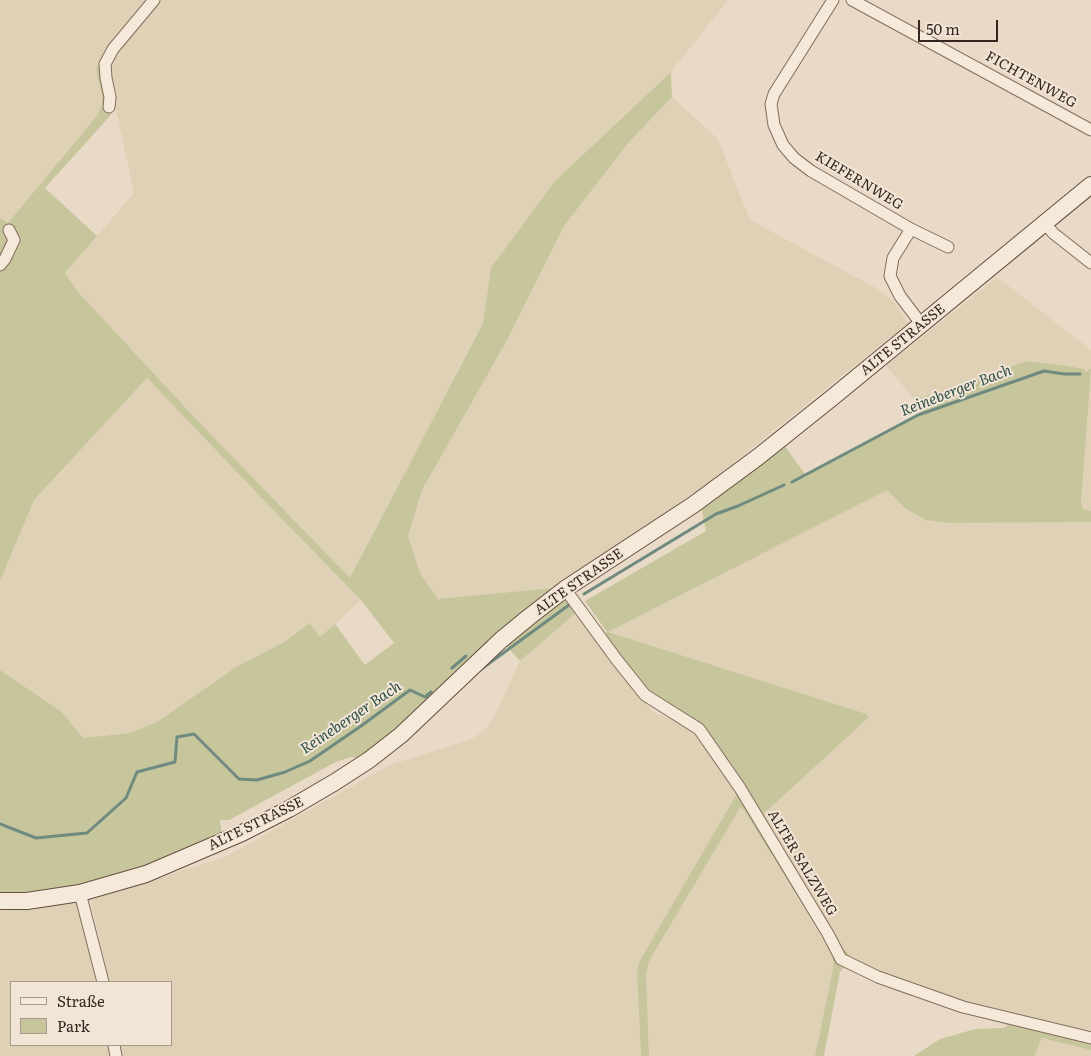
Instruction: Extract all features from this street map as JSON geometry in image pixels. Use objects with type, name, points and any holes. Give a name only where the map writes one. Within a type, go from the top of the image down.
[{"type":"main road","name":"ALTE STRASSE","points":[[0,901],[27,901],[80,893],[146,874],[242,833],[289,809],[369,760],[401,735],[501,640],[565,589],[718,487],[922,325],[1091,185]]},
{"type":"street","points":[[109,107],[110,97],[105,64],[113,49],[154,0]]},
{"type":"street","name":"KIEFERNWEG","points":[[833,0],[774,94],[771,104],[774,125],[783,145],[794,158],[810,171],[911,229],[948,247]]},
{"type":"street","name":"FICHTENWEG","points":[[852,0],[1091,130]]},
{"type":"street","points":[[1045,223],[1053,233],[1091,263]]},
{"type":"street","name":"KIEFERNWEG","points":[[911,229],[893,258],[890,276],[900,296],[922,325]]},
{"type":"street","points":[[0,265],[14,240],[9,230]]},
{"type":"street","name":"ALTER SALZWEG","points":[[565,589],[645,695],[699,729],[740,788],[828,934],[841,959],[878,977],[963,1007],[1091,1038]]},
{"type":"street","name":"ALTE STRASSE","points":[[0,893],[27,901]]},
{"type":"street","points":[[80,893],[103,981]]},
{"type":"shaded area","points":[[0,0],[150,0],[96,69],[102,106],[96,117],[8,223],[0,218]]},
{"type":"shaded area","points":[[159,0],[728,0],[671,72],[555,181],[491,268],[483,322],[350,578],[197,420],[79,293],[65,273],[134,193],[113,96],[109,65],[115,52]]},
{"type":"shaded area","points":[[672,97],[718,139],[750,220],[878,289],[894,302],[908,323],[718,475],[553,588],[438,599],[420,573],[408,536],[422,490],[506,342],[564,226],[629,142]]},
{"type":"shaded area","points":[[997,277],[1091,350],[1091,368],[1088,372],[1068,366],[1027,361],[915,400],[886,366]]},
{"type":"shaded area","points":[[147,378],[361,600],[320,638],[308,623],[286,641],[236,667],[157,722],[130,733],[83,738],[62,712],[0,670],[0,581],[34,500]]},
{"type":"shaded area","points":[[1091,378],[1091,511],[1083,508],[1081,503],[1089,380]]},
{"type":"shaded area","points":[[887,490],[906,509],[926,520],[950,523],[1091,522],[1091,1034],[986,1009],[881,975],[854,960],[843,948],[760,816],[868,716],[607,632]]},
{"type":"shaded area","points":[[577,612],[653,712],[692,727],[739,792],[639,962],[637,972],[641,1056],[121,1056],[121,1046],[172,1046],[172,981],[110,981],[90,900],[225,857],[390,765],[472,739],[492,721],[520,661]]},
{"type":"shaded area","points":[[740,808],[743,809],[831,953],[834,964],[815,1056],[649,1056],[647,966]]},
{"type":"shaded area","points":[[77,903],[96,981],[10,981],[10,1046],[108,1046],[109,1056],[0,1056],[0,911]]},
{"type":"shaded area","points":[[1042,1038],[1091,1050],[1091,1056],[1034,1056]]},
{"type":"green space","points":[[115,52],[109,65],[115,104],[110,116],[45,188],[97,236],[65,273],[79,293],[197,420],[350,578],[483,323],[491,268],[555,181],[671,72],[672,97],[629,142],[564,226],[506,342],[422,490],[408,536],[420,573],[438,599],[553,588],[452,693],[360,758],[350,757],[334,763],[229,820],[220,820],[222,835],[124,875],[80,887],[0,897],[0,670],[62,712],[83,738],[130,733],[157,722],[236,667],[286,641],[309,623],[320,637],[335,624],[365,665],[394,643],[361,600],[147,378],[34,500],[0,581],[0,218],[8,223],[96,117],[102,106],[102,97],[96,69],[102,59]]},
{"type":"green space","points":[[1027,361],[1068,366],[1083,369],[1087,372],[1091,368],[1081,503],[1083,509],[1091,511],[1091,522],[950,523],[926,520],[906,509],[887,490],[608,632],[866,714],[869,717],[760,817],[843,948],[854,960],[864,967],[986,1009],[1091,1034],[1091,1050],[1042,1038],[1034,1056],[914,1056],[940,1039],[975,1029],[1004,1028],[1008,1025],[894,990],[862,973],[844,967],[840,972],[824,1056],[815,1056],[834,964],[831,953],[743,809],[740,808],[648,965],[646,974],[649,1056],[641,1056],[637,972],[639,962],[741,787],[695,721],[645,687],[604,635],[607,632],[585,601],[706,531],[701,507],[784,445],[805,474],[922,414],[915,400]]},
{"type":"green space","points":[[566,597],[577,612],[520,661],[505,644]]},
{"type":"waterway","name":"Reineberger Bach","points":[[792,482],[918,415],[1044,371],[1080,374]]},
{"type":"waterway","name":"Reineberger Bach","points":[[584,594],[716,514],[784,485]]},
{"type":"waterway","name":"Reineberger Bach","points":[[480,670],[569,605]]},
{"type":"waterway","name":"Reineberger Bach","points":[[452,668],[466,656]]},
{"type":"waterway","name":"Reineberger Bach","points":[[0,824],[36,838],[87,833],[126,798],[137,772],[175,762],[177,737],[194,734],[239,779],[257,780],[285,772],[310,761],[410,690],[425,697],[431,692]]}]
